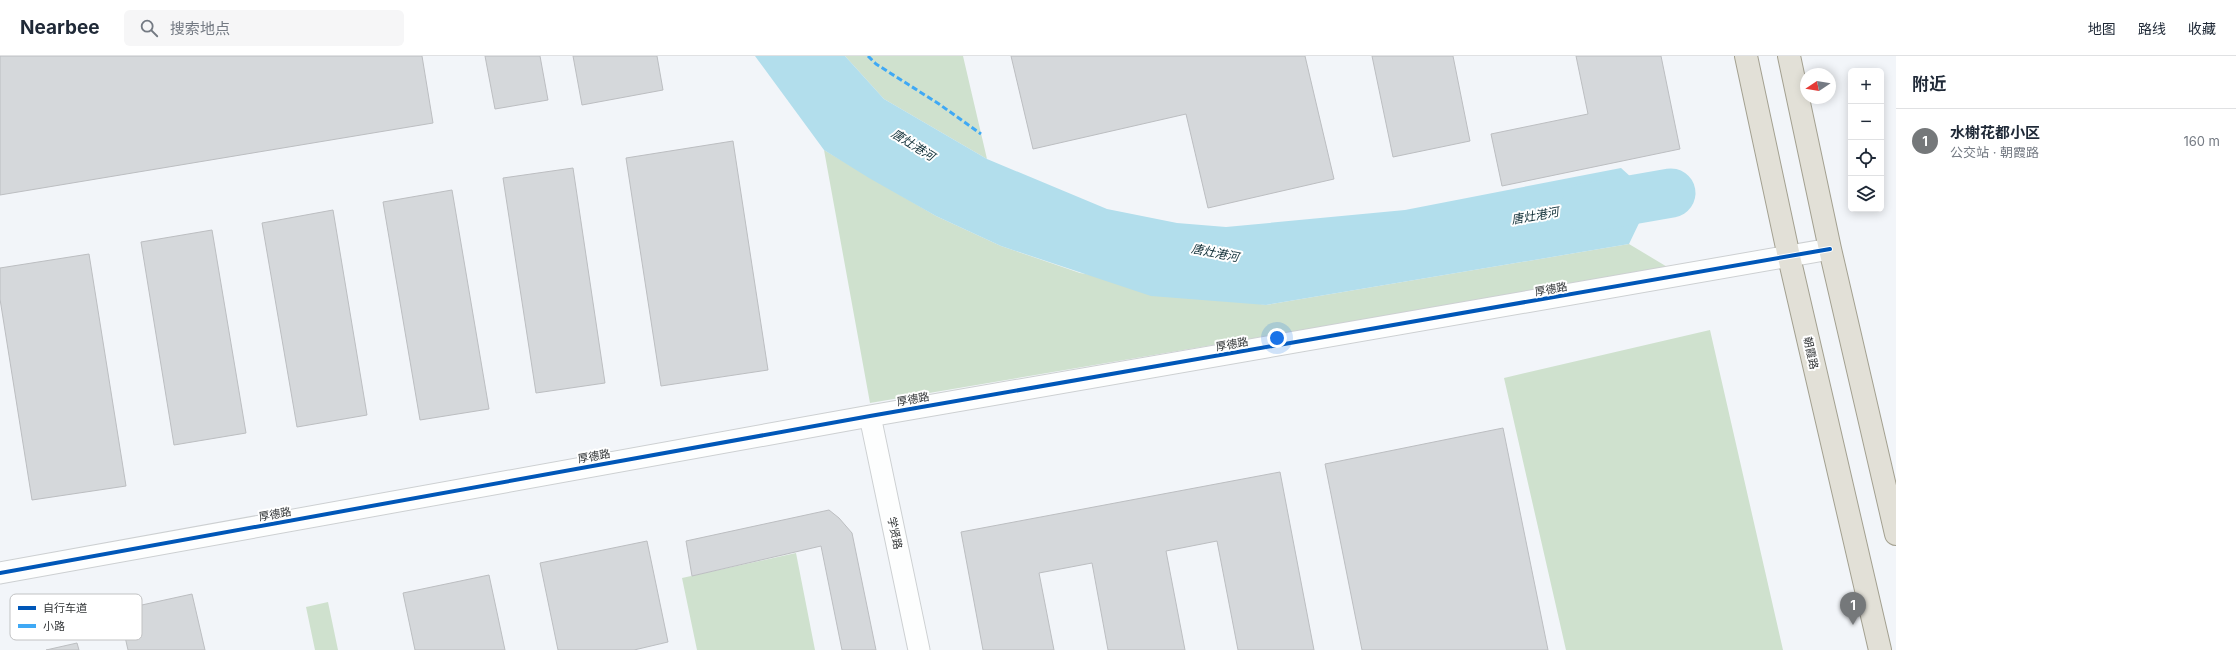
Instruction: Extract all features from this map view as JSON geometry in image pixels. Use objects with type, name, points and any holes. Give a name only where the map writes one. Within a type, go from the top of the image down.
[{"type":"main road","name":"朝霞路","points":[[1746,56],[1789,256],[1880,650]]},
{"type":"main road","points":[[1789,56],[1830,249],[1896,534]]},
{"type":"street","name":"厚德路","points":[[0,573],[870,416],[1830,249]]},
{"type":"street","name":"学贤路","points":[[870,416],[919,650]]},
{"type":"green space","points":[[845,56],[963,56],[987,159],[884,99]]},
{"type":"green space","points":[[824,150],[936,216],[1001,246],[1080,273],[1266,305],[1629,244],[1669,268],[870,403]]},
{"type":"green space","points":[[1710,330],[1783,650],[1566,650],[1504,378]]},
{"type":"green space","points":[[796,553],[815,650],[697,650],[682,578]]},
{"type":"green space","points":[[328,602],[338,650],[315,650],[306,607]]},
{"type":"water","points":[[755,56],[845,56],[884,99],[987,159],[1107,209],[1177,223],[1226,227],[1405,210],[1621,168],[1652,196],[1629,244],[1266,305],[1151,296],[1001,246],[936,216],[869,178],[824,150]]},
{"type":"building","points":[[0,56],[422,56],[433,123],[0,195]]},
{"type":"building","points":[[485,56],[540,56],[548,100],[495,109]]},
{"type":"building","points":[[573,56],[657,56],[663,90],[582,105]]},
{"type":"building","points":[[1011,56],[1305,56],[1334,179],[1208,208],[1186,114],[1033,149]]},
{"type":"building","points":[[1372,56],[1453,56],[1470,141],[1393,157]]},
{"type":"building","points":[[1576,56],[1661,56],[1680,149],[1502,186],[1491,134],[1588,114]]},
{"type":"building","points":[[733,141],[768,370],[661,386],[626,158]]},
{"type":"building","points":[[573,168],[605,383],[536,393],[503,178]]},
{"type":"building","points":[[452,190],[489,409],[420,420],[383,202]]},
{"type":"building","points":[[333,210],[367,415],[297,427],[262,223]]},
{"type":"building","points":[[212,230],[246,433],[174,445],[141,242]]},
{"type":"building","points":[[89,254],[126,486],[32,500],[0,299],[0,268]]},
{"type":"building","points":[[1503,428],[1548,650],[1362,650],[1325,464]]},
{"type":"building","points":[[1280,472],[1314,650],[1238,650],[1217,541],[1166,551],[1185,650],[1108,650],[1092,563],[1039,573],[1054,650],[983,650],[961,532]]},
{"type":"building","points":[[829,510],[839,518],[852,533],[876,650],[842,650],[821,546],[692,576],[686,541]]},
{"type":"building","points":[[647,541],[668,642],[634,650],[558,650],[540,563]]},
{"type":"building","points":[[489,575],[505,650],[415,650],[403,593]]},
{"type":"building","points":[[192,594],[205,650],[128,650],[126,640],[142,640],[142,605]]},
{"type":"building","points":[[77,643],[79,650],[46,650]]},
{"type":"waterway","name":"唐灶港河","points":[[1585,208],[1671,193]]},
{"type":"marked path","points":[[868,56],[876,64],[939,104],[981,134]]},
{"type":"cycle path","points":[[0,573],[870,416],[1830,249]]},
{"type":"place","name":"水榭花都小区","points":[[1853,625]]}]
